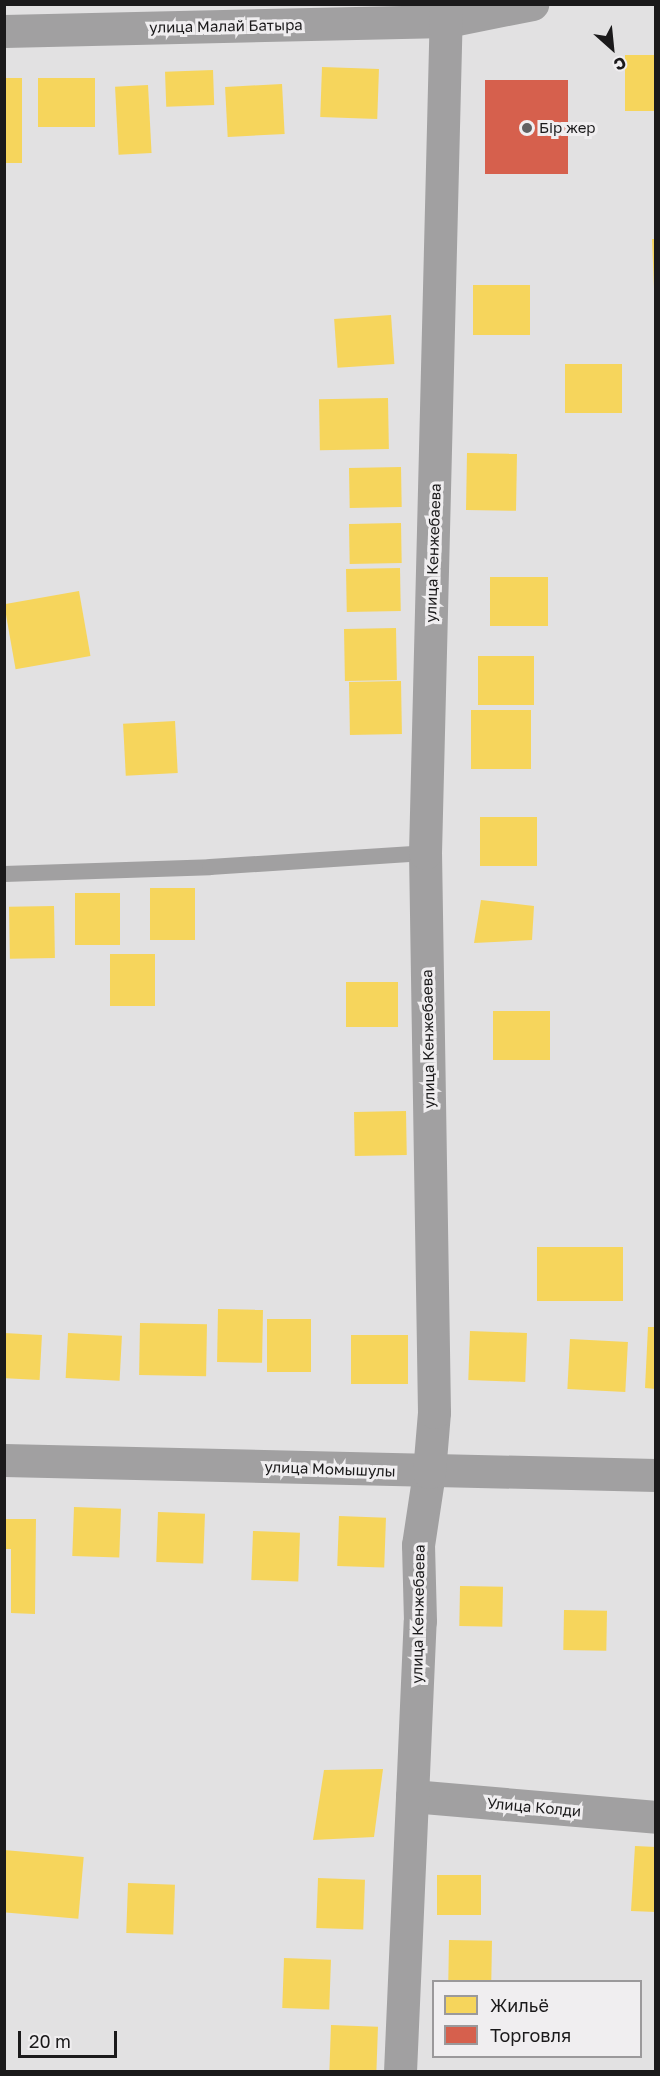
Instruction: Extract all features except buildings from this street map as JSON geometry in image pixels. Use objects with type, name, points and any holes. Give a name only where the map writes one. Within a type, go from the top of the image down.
[{"type":"street","points":[[447,13],[532,4]]},
{"type":"street","name":"улица Малай Батыра","points":[[4,31],[447,13]]},
{"type":"street","name":"улица Кенжебаева","points":[[400,2072],[420,1621],[418,1545],[429,1472],[434,1412],[425,853],[447,13]]},
{"type":"street","name":"улица Момышулы","points":[[4,1460],[429,1472],[656,1474]]},
{"type":"street","name":"Улица Колди","points":[[412,1796],[656,1817]]},
{"type":"lane","points":[[4,874],[210,867],[425,853]]},
{"type":"place","name":"Бір жер","points":[[527,128]]}]
